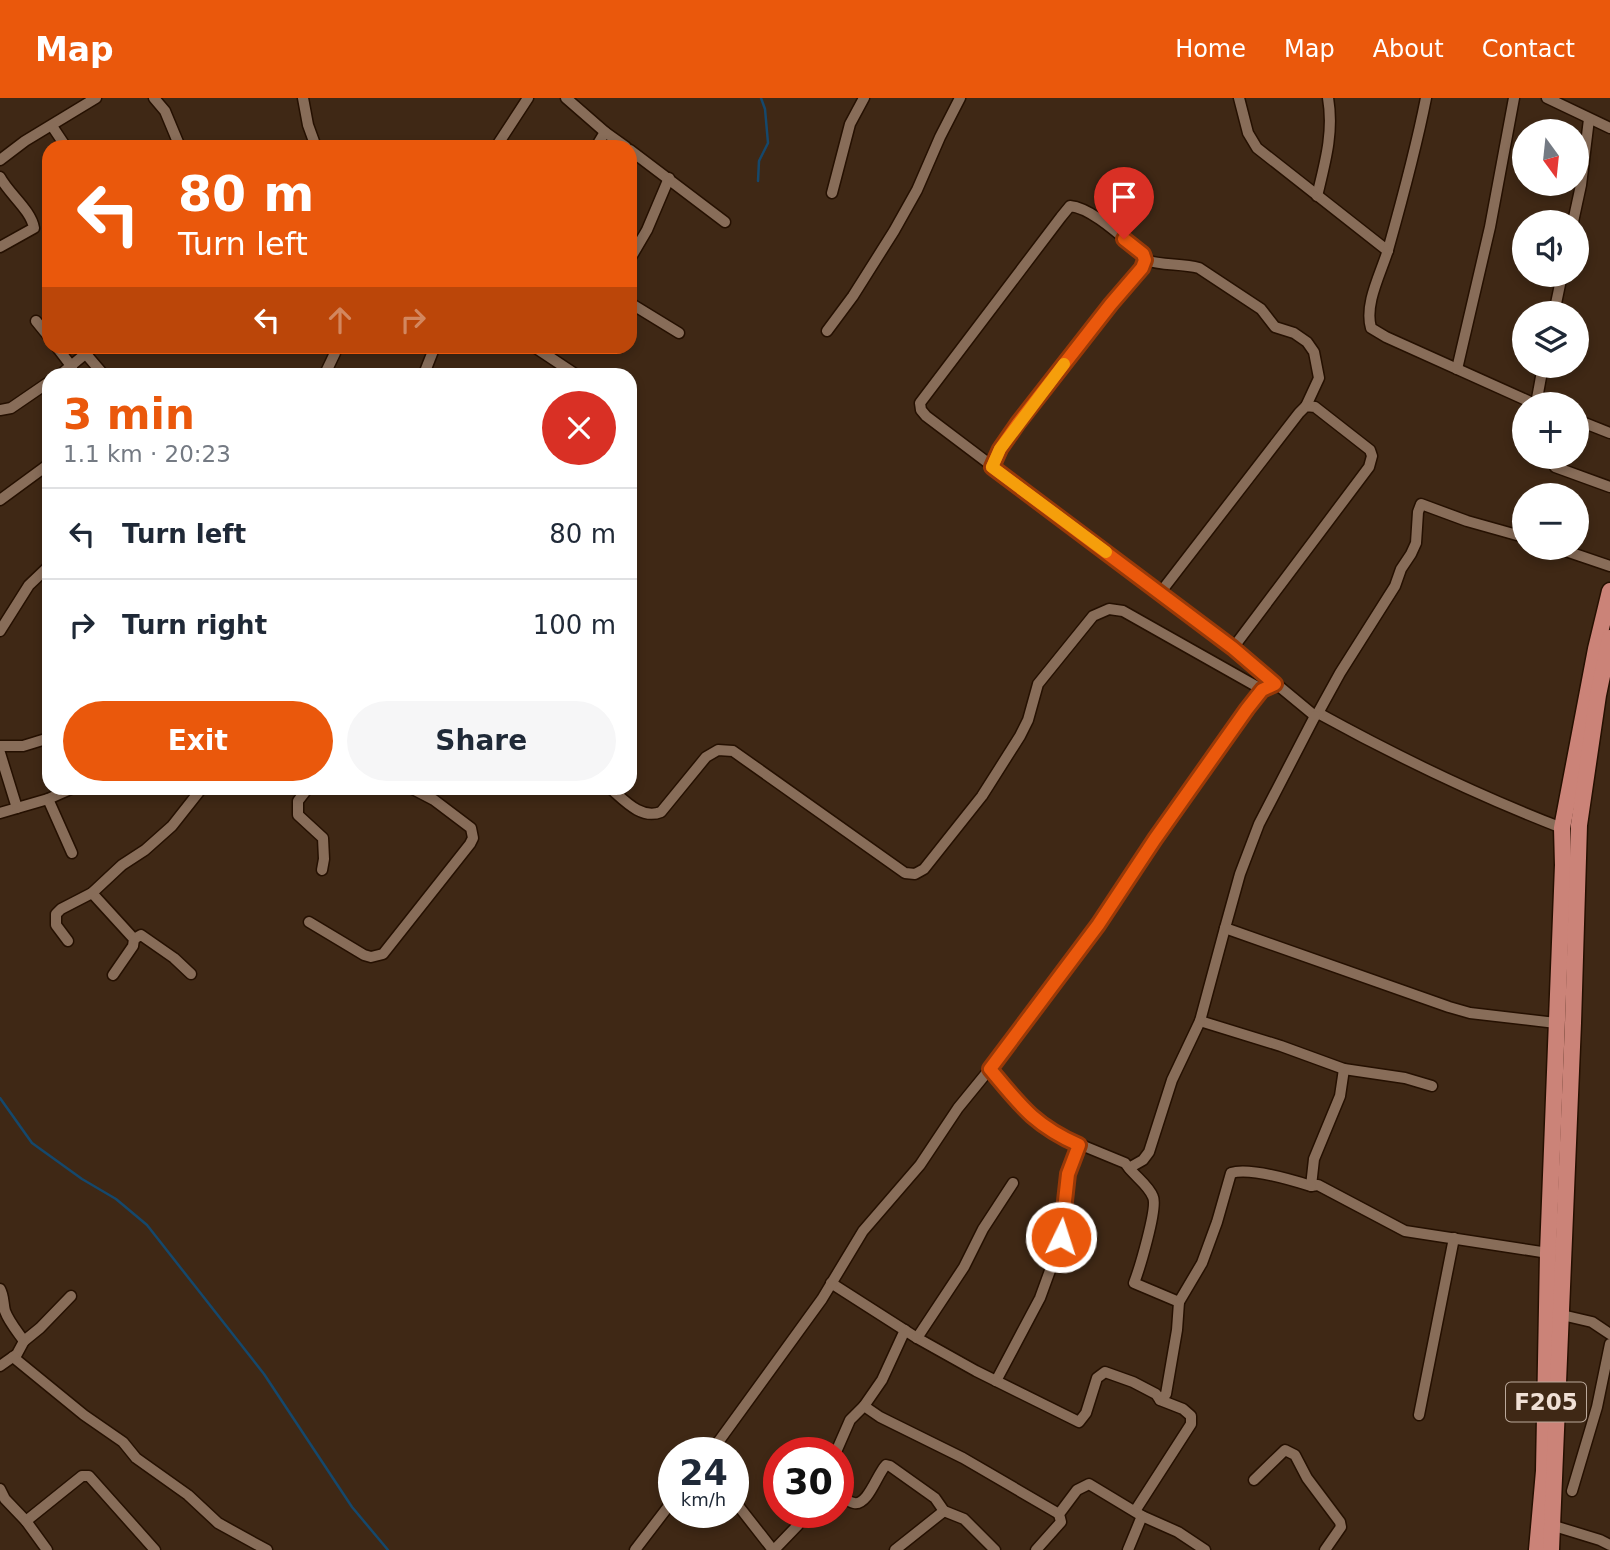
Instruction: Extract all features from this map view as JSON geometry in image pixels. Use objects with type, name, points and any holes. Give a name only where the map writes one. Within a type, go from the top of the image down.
[{"type":"main road","name":"F205","points":[[1551,1550],[1562,1314],[1557,1220],[1556,1023],[1563,865],[1562,828],[1596,649],[1610,591]]},
{"type":"main road","name":"F205","points":[[1537,1550],[1544,1471],[1548,1253],[1557,1220],[1573,1023],[1579,825],[1598,695],[1610,638]]},
{"type":"street","points":[[0,160],[25,141],[96,98]]},
{"type":"street","points":[[154,98],[165,111],[177,140]]},
{"type":"street","points":[[303,98],[307,125],[313,140]]},
{"type":"street","points":[[501,140],[528,98]]},
{"type":"street","points":[[566,98],[616,140]]},
{"type":"street","points":[[832,192],[850,124],[864,98]]},
{"type":"street","points":[[827,331],[853,296],[894,231],[917,190],[960,98]]},
{"type":"street","points":[[1238,98],[1251,141],[1266,156],[1388,251]]},
{"type":"street","points":[[1317,196],[1329,147],[1331,114],[1328,98]]},
{"type":"street","points":[[1426,98],[1368,319],[1371,328],[1386,337],[1512,393]]},
{"type":"street","points":[[1457,369],[1490,227],[1514,98]]},
{"type":"street","points":[[1546,98],[1610,128]]},
{"type":"street","points":[[52,126],[61,140]]},
{"type":"street","points":[[600,140],[605,132]]},
{"type":"street","points":[[637,155],[725,222]]},
{"type":"street","points":[[0,177],[32,220],[34,229],[0,247]]},
{"type":"street","points":[[637,247],[669,178]]},
{"type":"street","points":[[992,467],[1000,449],[1018,423],[1142,268],[1145,260],[1143,254],[1077,207],[1070,206],[920,403],[921,410],[992,467],[1233,648],[1317,715],[1422,766],[1562,828]]},
{"type":"street","points":[[1145,260],[1160,265],[1189,265],[1199,268],[1261,310],[1275,327],[1303,337],[1314,352],[1319,370],[1315,388],[1306,406],[1160,593]]},
{"type":"street","points":[[637,307],[679,333]]},
{"type":"street","points":[[36,320],[42,328]]},
{"type":"street","points":[[62,354],[72,367],[84,354]]},
{"type":"street","points":[[86,354],[96,368]]},
{"type":"street","points":[[545,354],[566,368]]},
{"type":"street","points":[[0,410],[10,408],[42,387]]},
{"type":"street","points":[[1233,648],[1369,467],[1370,450],[1315,407],[1306,406]]},
{"type":"street","points":[[1589,425],[1610,433]]},
{"type":"street","points":[[0,500],[42,469]]},
{"type":"street","points":[[1560,469],[1610,487]]},
{"type":"street","points":[[1129,1168],[1143,1160],[1149,1152],[1172,1080],[1200,1021],[1240,874],[1259,824],[1340,673],[1395,586],[1416,543],[1421,504],[1512,534]]},
{"type":"street","points":[[1589,558],[1610,566]]},
{"type":"street","points":[[0,631],[29,585],[42,572]]},
{"type":"street","points":[[619,795],[640,812],[657,814],[706,757],[718,750],[733,751],[905,873],[915,874],[924,869],[982,796],[1028,720],[1038,684],[1088,620],[1101,611],[1123,611],[1262,690]]},
{"type":"street","points":[[722,1437],[831,1283],[863,1231],[920,1166],[958,1108],[1098,925],[1170,817],[1262,690],[1275,684]]},
{"type":"street","points":[[0,746],[23,746],[42,740]]},
{"type":"street","points":[[0,752],[16,808]]},
{"type":"street","points":[[0,813],[57,795]]},
{"type":"street","points":[[68,941],[56,925],[56,914],[92,893],[122,865],[145,850],[172,826],[196,795]]},
{"type":"street","points":[[303,795],[298,801],[298,815],[323,838],[322,870]]},
{"type":"street","points":[[309,922],[364,955],[371,957],[383,954],[473,838],[471,828],[424,795]]},
{"type":"street","points":[[48,799],[72,853]]},
{"type":"street","points":[[92,893],[134,939]]},
{"type":"street","points":[[1225,928],[1449,1007],[1470,1013],[1556,1023]]},
{"type":"street","points":[[113,975],[134,939],[141,936],[174,958],[191,974]]},
{"type":"street","points":[[1200,1021],[1343,1069],[1405,1078],[1432,1086]]},
{"type":"street","points":[[990,1069],[1036,1122],[1057,1135],[1125,1163],[1150,1190],[1155,1202],[1134,1283],[1179,1302]]},
{"type":"street","points":[[1311,1186],[1314,1159],[1340,1096],[1343,1069]]},
{"type":"street","points":[[996,1381],[1040,1298],[1056,1254],[1061,1237],[1068,1174],[1079,1145]]},
{"type":"street","points":[[1160,1399],[1166,1394],[1168,1385],[1179,1302],[1202,1263],[1231,1172],[1252,1172],[1311,1186],[1318,1185],[1405,1231],[1548,1253]]},
{"type":"street","points":[[917,1338],[964,1267],[993,1212],[1013,1183]]},
{"type":"street","points":[[1419,1415],[1454,1237]]},
{"type":"street","points":[[831,1283],[917,1338],[1079,1422],[1086,1413],[1097,1378],[1105,1372],[1133,1382],[1191,1416],[1191,1424],[1138,1513],[1128,1550]]},
{"type":"street","points":[[0,1289],[4,1309],[24,1341]]},
{"type":"street","points":[[0,1366],[17,1354],[24,1341],[71,1296]]},
{"type":"street","points":[[1562,1314],[1592,1322],[1610,1334]]},
{"type":"street","points":[[843,1437],[850,1420],[864,1406],[882,1380],[905,1330]]},
{"type":"street","points":[[1572,1491],[1597,1407],[1610,1344]]},
{"type":"street","points":[[13,1357],[84,1415],[123,1442],[136,1458],[188,1495],[218,1523],[267,1550]]},
{"type":"street","points":[[864,1406],[880,1417],[963,1458],[1059,1514]]},
{"type":"street","points":[[1254,1480],[1284,1450],[1295,1455],[1307,1478],[1340,1522],[1341,1527],[1325,1550]]},
{"type":"street","points":[[854,1503],[861,1503],[867,1497],[886,1465],[935,1498],[944,1511],[964,1519],[995,1550]]},
{"type":"street","points":[[26,1521],[82,1476],[89,1476],[156,1550]]},
{"type":"street","points":[[1036,1550],[1060,1522],[1059,1514],[1077,1490],[1089,1484],[1138,1513],[1178,1532],[1205,1550]]},
{"type":"street","points":[[0,1489],[5,1499],[26,1521],[47,1550]]},
{"type":"street","points":[[895,1550],[944,1511]]},
{"type":"street","points":[[635,1550],[658,1520]]},
{"type":"street","points":[[749,1521],[770,1549],[794,1528]]},
{"type":"street","points":[[1551,1525],[1610,1545]]},
{"type":"waterway","points":[[758,181],[759,161],[768,143],[765,109],[761,98]]},
{"type":"waterway","points":[[0,1098],[32,1143],[82,1179],[116,1199],[147,1225],[264,1374],[352,1507],[388,1550]]},
{"type":"slow traffic","points":[[1064,364],[1018,423],[1000,449],[992,467],[1106,552]]},
{"type":"route","points":[[1061,1237],[1068,1174],[1079,1145],[1036,1122],[990,1069],[1098,925],[1247,709],[1262,690],[1275,684],[1233,648],[992,467],[1000,449],[1018,423],[1142,268],[1145,260],[1143,254],[1124,239]]}]
